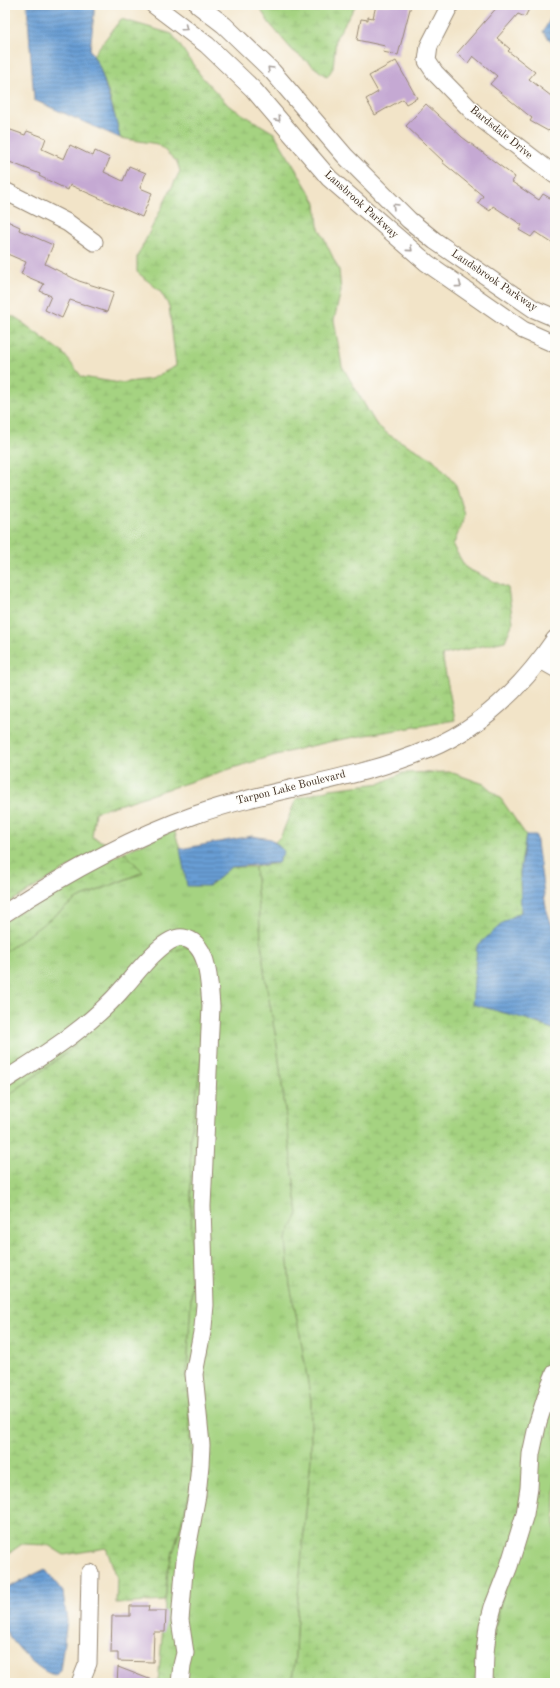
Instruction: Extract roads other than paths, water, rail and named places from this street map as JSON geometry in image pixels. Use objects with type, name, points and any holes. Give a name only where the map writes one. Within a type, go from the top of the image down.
[{"type":"street","name":"Lansbrook Parkway","points":[[154,5],[207,45],[253,89],[329,178],[426,263],[523,330],[555,344]]},
{"type":"street","name":"Lansbrook Parkway","points":[[198,5],[224,25],[272,71],[345,156],[409,220],[435,241]]},
{"type":"street","name":"Bardsdale Drive","points":[[450,5],[429,46],[427,61],[435,73],[475,114],[555,175]]},
{"type":"street","points":[[5,191],[68,223],[94,242]]},
{"type":"street","name":"Landsbrook Parkway","points":[[435,241],[534,309],[555,318]]},
{"type":"street","name":"Tarpon Lake Boulevard","points":[[5,913],[55,881],[99,856],[162,827],[234,802],[372,768],[430,749],[449,740],[490,712],[548,664],[555,638]]},
{"type":"street","points":[[5,1080],[94,1019],[156,952],[170,941],[182,938],[188,939],[196,945],[203,955],[209,983],[211,1006],[202,1206],[205,1305],[203,1326],[194,1374],[201,1445],[197,1495],[184,1560],[180,1620],[185,1653],[180,1683]]},
{"type":"street","points":[[484,1683],[488,1626],[493,1607],[509,1566],[525,1514],[529,1488],[531,1454],[538,1422],[555,1373]]},
{"type":"street","points":[[80,1683],[88,1663],[90,1573]]},
{"type":"water","points":[[27,5],[95,5],[90,50],[100,68],[120,138],[34,100]]},
{"type":"water","points":[[555,10],[555,46],[543,32]]},
{"type":"water","points":[[526,835],[536,835],[546,908],[555,934],[555,1030],[526,1019],[472,1004],[477,946],[505,921],[521,912],[520,872]]},
{"type":"water","points":[[252,836],[271,839],[284,851],[278,863],[231,867],[209,886],[187,886],[180,849]]},
{"type":"water","points":[[45,1569],[63,1592],[67,1621],[60,1671],[57,1675],[50,1674],[43,1670],[28,1658],[5,1630],[5,1589]]}]
